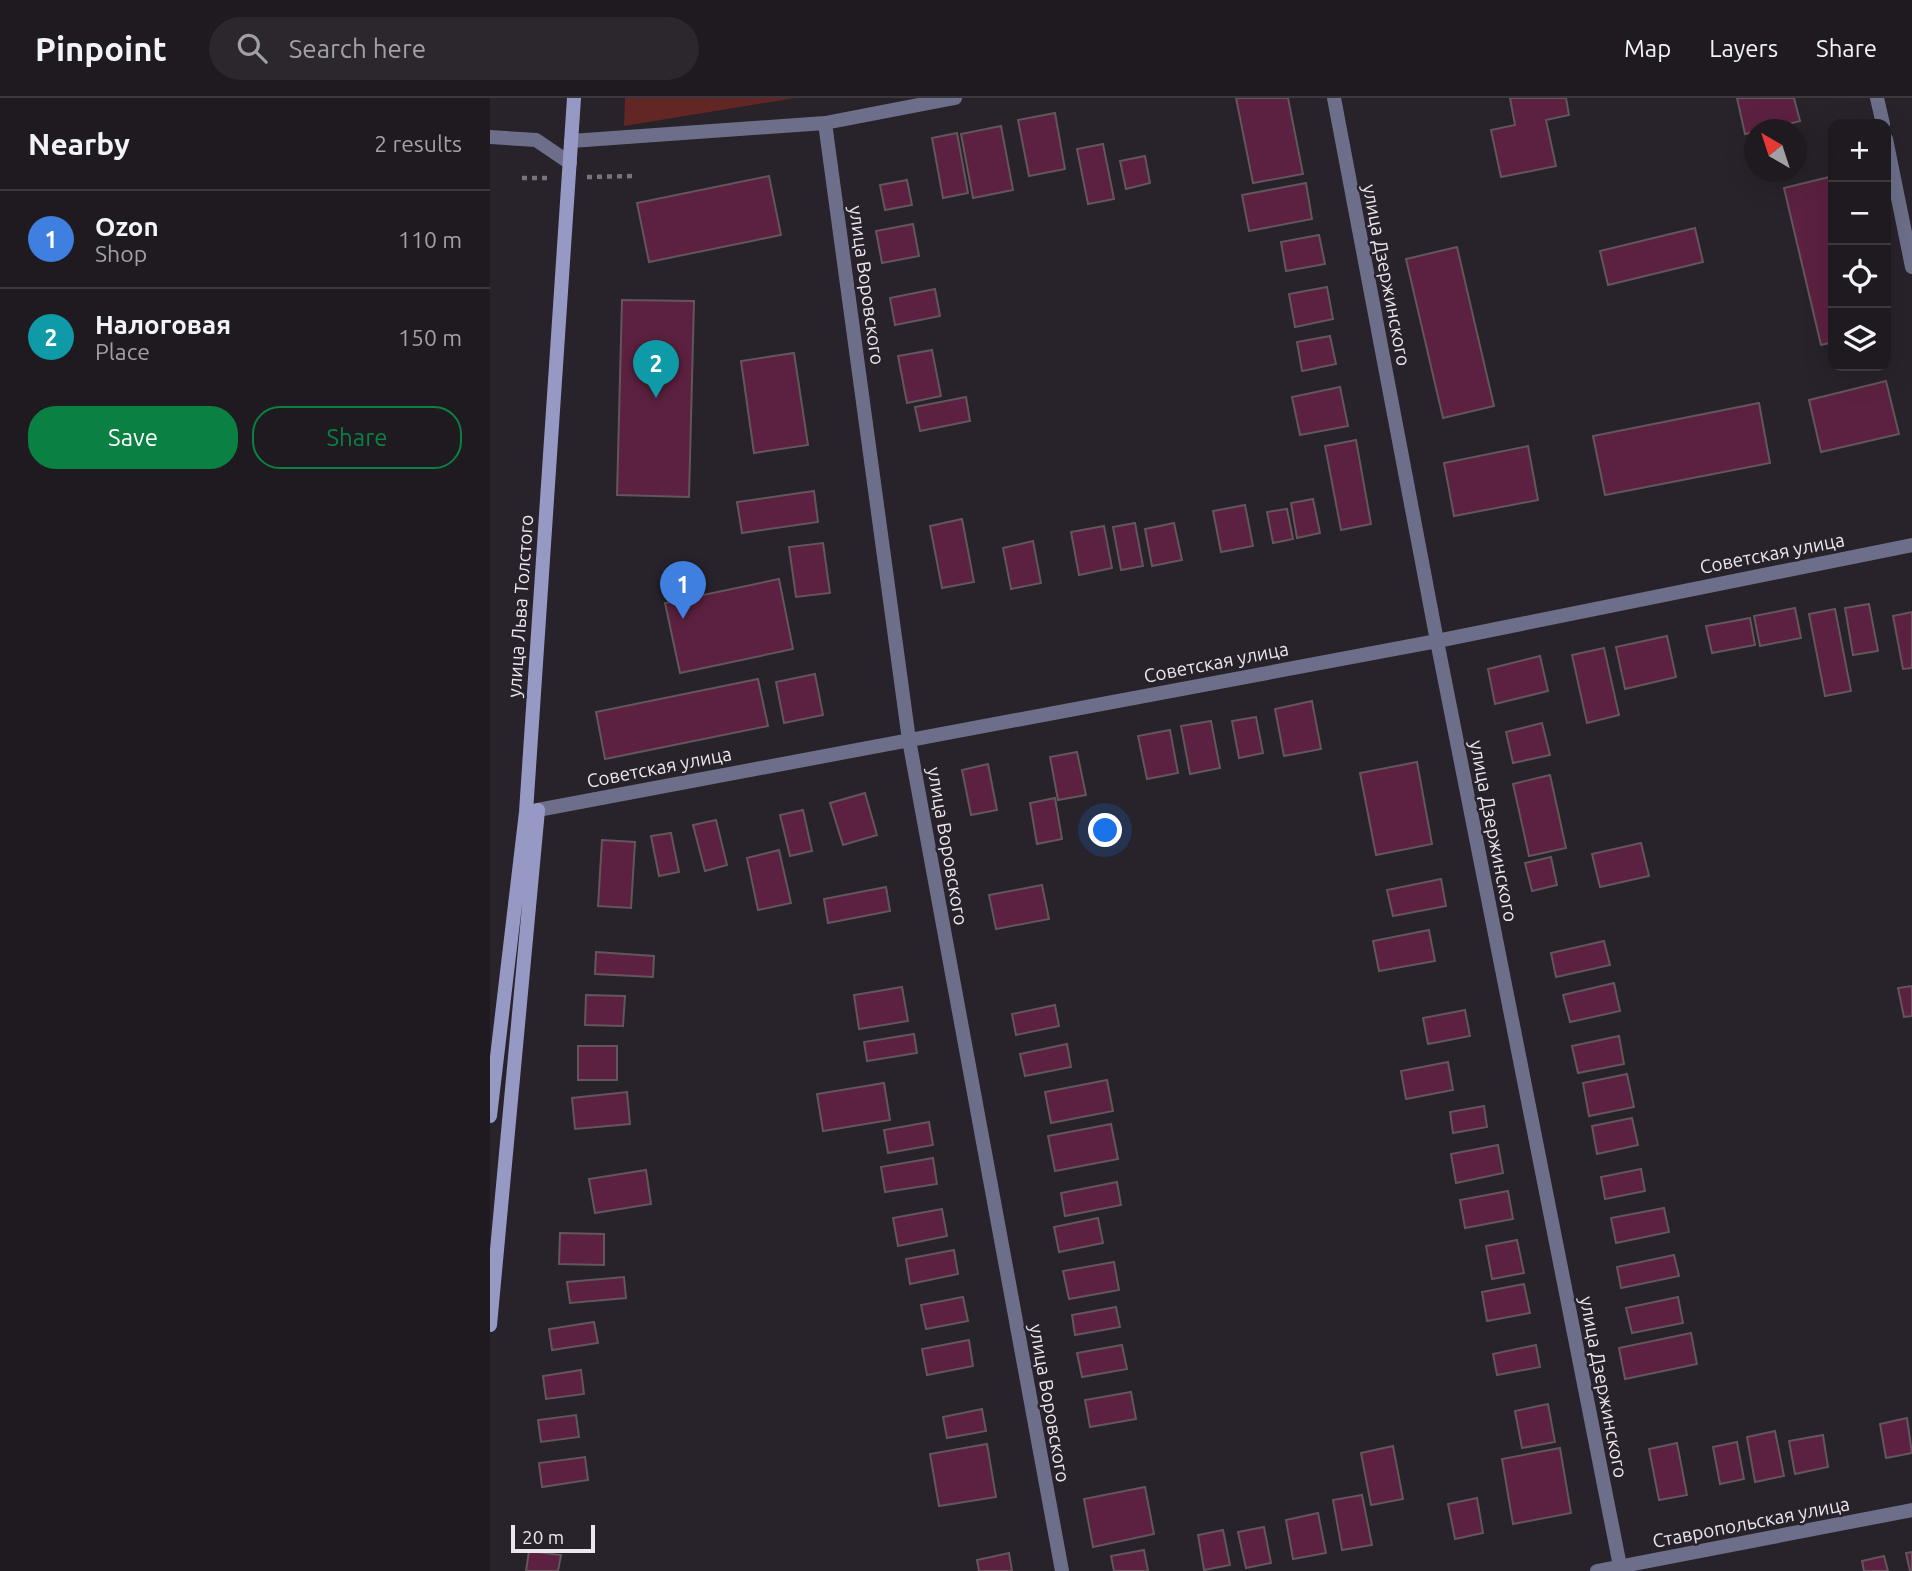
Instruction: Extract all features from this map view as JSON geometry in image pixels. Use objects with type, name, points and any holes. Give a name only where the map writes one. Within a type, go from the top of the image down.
[{"type":"main road","name":"улица Льва Толстого","points":[[490,1325],[532,811],[575,98]]},
{"type":"main road","name":"улица Льва Толстого","points":[[490,1116],[532,811]]},
{"type":"street","points":[[571,141],[825,123],[955,98]]},
{"type":"street","name":"улица Дзержинского","points":[[1334,98],[1437,640],[1620,1569]]},
{"type":"street","points":[[1877,98],[1882,119]]},
{"type":"street","name":"улица Воровского","points":[[825,123],[909,740],[1062,1571]]},
{"type":"street","points":[[490,137],[536,140],[570,163]]},
{"type":"street","points":[[1891,164],[1912,267]]},
{"type":"street","name":"Советская улица","points":[[532,811],[1437,640],[1912,545]]},
{"type":"street","name":"Ставропольская улица","points":[[1597,1571],[1620,1569],[1912,1510]]},
{"type":"shaded area","points":[[625,98],[795,98],[624,126]]},
{"type":"building","points":[[1236,98],[1288,98],[1303,174],[1253,183]]},
{"type":"building","points":[[1510,98],[1566,98],[1569,115],[1546,120],[1556,166],[1501,177],[1491,130],[1515,125]]},
{"type":"building","points":[[1737,98],[1794,98],[1799,119],[1744,119],[1744,130]]},
{"type":"building","points":[[1055,113],[1065,169],[1029,176],[1018,120]]},
{"type":"building","points":[[1001,126],[1013,190],[973,198],[961,134]]},
{"type":"building","points":[[957,133],[968,193],[943,198],[932,138]]},
{"type":"building","points":[[1103,144],[1114,199],[1088,204],[1077,149]]},
{"type":"building","points":[[1145,156],[1150,183],[1126,189],[1120,161]]},
{"type":"building","points":[[769,176],[781,235],[649,262],[637,203]]},
{"type":"building","points":[[1828,177],[1828,343],[1821,345],[1784,188]]},
{"type":"building","points":[[907,180],[912,205],[885,210],[880,185]]},
{"type":"building","points":[[1306,183],[1312,219],[1249,231],[1242,195]]},
{"type":"building","points":[[913,224],[919,256],[882,263],[876,231]]},
{"type":"building","points":[[1695,228],[1703,262],[1608,285],[1600,251]]},
{"type":"building","points":[[1319,235],[1325,264],[1286,271],[1281,242]]},
{"type":"building","points":[[1457,247],[1494,406],[1443,418],[1406,259]]},
{"type":"building","points":[[1327,287],[1333,319],[1295,327],[1289,294]]},
{"type":"building","points":[[935,289],[940,316],[895,325],[890,298]]},
{"type":"building","points":[[622,300],[694,301],[689,497],[617,495]]},
{"type":"building","points":[[1330,336],[1336,364],[1302,371],[1297,342]]},
{"type":"building","points":[[932,350],[941,396],[907,403],[898,356]]},
{"type":"building","points":[[794,353],[808,445],[754,453],[741,361]]},
{"type":"building","points":[[1886,381],[1899,434],[1821,452],[1809,400]]},
{"type":"building","points":[[1340,387],[1348,426],[1300,435],[1292,397]]},
{"type":"building","points":[[966,397],[970,421],[920,431],[915,407]]},
{"type":"building","points":[[1759,403],[1770,463],[1605,495],[1593,436]]},
{"type":"building","points":[[1356,440],[1371,524],[1341,530],[1325,446]]},
{"type":"building","points":[[1528,446],[1538,500],[1454,516],[1444,463]]},
{"type":"building","points":[[814,491],[818,522],[742,533],[737,502]]},
{"type":"building","points":[[1313,499],[1320,533],[1297,538],[1291,503]]},
{"type":"building","points":[[1245,505],[1253,546],[1221,552],[1213,511]]},
{"type":"building","points":[[1287,509],[1293,539],[1273,543],[1267,512]]},
{"type":"building","points":[[962,519],[974,582],[942,588],[930,526]]},
{"type":"building","points":[[1135,523],[1143,566],[1121,570],[1113,527]]},
{"type":"building","points":[[1174,523],[1182,560],[1152,566],[1145,529]]},
{"type":"building","points":[[1104,526],[1112,568],[1079,575],[1071,532]]},
{"type":"building","points":[[1033,541],[1041,583],[1011,589],[1003,548]]},
{"type":"building","points":[[823,543],[830,593],[796,597],[789,547]]},
{"type":"building","points":[[779,579],[793,649],[680,673],[665,603]]},
{"type":"building","points":[[1869,604],[1878,651],[1853,655],[1845,608]]},
{"type":"building","points":[[1795,608],[1801,638],[1760,646],[1754,616]]},
{"type":"building","points":[[1835,609],[1851,691],[1825,696],[1809,614]]},
{"type":"building","points":[[1912,612],[1912,668],[1903,669],[1893,616]]},
{"type":"building","points":[[1750,618],[1755,645],[1712,653],[1706,626]]},
{"type":"building","points":[[1667,636],[1676,677],[1625,689],[1616,647]]},
{"type":"building","points":[[1604,648],[1619,715],[1587,723],[1572,655]]},
{"type":"building","points":[[1540,656],[1548,691],[1495,704],[1488,669]]},
{"type":"building","points":[[815,674],[823,715],[784,723],[776,682]]},
{"type":"building","points":[[758,679],[768,726],[605,759],[596,712]]},
{"type":"building","points":[[1312,701],[1321,749],[1284,756],[1275,709]]},
{"type":"building","points":[[1256,717],[1263,753],[1239,758],[1232,721]]},
{"type":"building","points":[[1211,721],[1220,768],[1190,774],[1181,726]]},
{"type":"building","points":[[1542,723],[1550,755],[1513,763],[1506,732]]},
{"type":"building","points":[[1170,730],[1178,773],[1147,779],[1138,736]]},
{"type":"building","points":[[1077,752],[1086,795],[1058,800],[1050,757]]},
{"type":"building","points":[[1417,762],[1432,844],[1376,855],[1360,773]]},
{"type":"building","points":[[988,764],[997,810],[971,815],[962,770]]},
{"type":"building","points":[[1550,775],[1566,848],[1529,856],[1513,784]]},
{"type":"building","points":[[865,793],[877,835],[843,845],[830,803]]},
{"type":"building","points":[[1055,798],[1062,839],[1037,844],[1030,803]]},
{"type":"building","points":[[803,810],[812,851],[790,856],[780,815]]},
{"type":"building","points":[[716,820],[727,865],[705,871],[693,825]]},
{"type":"building","points":[[671,833],[679,872],[659,876],[651,836]]},
{"type":"building","points":[[602,840],[635,842],[631,908],[598,906]]},
{"type":"building","points":[[1641,843],[1649,876],[1600,887],[1592,854]]},
{"type":"building","points":[[779,850],[791,903],[758,910],[747,858]]},
{"type":"building","points":[[1551,857],[1557,885],[1532,891],[1525,863]]},
{"type":"building","points":[[1441,879],[1446,906],[1393,916],[1387,890]]},
{"type":"building","points":[[1042,885],[1049,919],[996,929],[989,895]]},
{"type":"building","points":[[886,887],[890,911],[828,923],[824,899]]},
{"type":"building","points":[[1429,930],[1435,961],[1379,971],[1373,941]]},
{"type":"building","points":[[1604,941],[1610,965],[1556,977],[1551,953]]},
{"type":"building","points":[[596,952],[654,956],[653,977],[595,974]]},
{"type":"building","points":[[1614,983],[1620,1011],[1570,1022],[1563,995]]},
{"type":"building","points":[[1912,986],[1912,1016],[1904,1017],[1898,988]]},
{"type":"building","points":[[902,987],[908,1021],[859,1029],[854,995]]},
{"type":"building","points":[[586,995],[625,996],[623,1026],[585,1025]]},
{"type":"building","points":[[1055,1005],[1059,1026],[1016,1035],[1012,1014]]},
{"type":"building","points":[[1465,1010],[1470,1036],[1428,1044],[1423,1018]]},
{"type":"building","points":[[914,1034],[917,1053],[867,1061],[864,1042]]},
{"type":"building","points":[[1619,1036],[1624,1064],[1578,1073],[1572,1046]]},
{"type":"building","points":[[1067,1044],[1071,1067],[1025,1076],[1020,1054]]},
{"type":"building","points":[[578,1046],[617,1046],[617,1080],[578,1080]]},
{"type":"building","points":[[1448,1062],[1453,1090],[1406,1099],[1401,1071]]},
{"type":"building","points":[[1627,1074],[1634,1107],[1589,1116],[1583,1083]]},
{"type":"building","points":[[1107,1080],[1113,1111],[1051,1123],[1045,1092]]},
{"type":"building","points":[[884,1083],[890,1120],[823,1131],[817,1094]]},
{"type":"building","points":[[627,1092],[630,1124],[575,1129],[572,1098]]},
{"type":"building","points":[[1484,1106],[1487,1127],[1453,1133],[1450,1112]]},
{"type":"building","points":[[1632,1118],[1638,1145],[1597,1154],[1592,1126]]},
{"type":"building","points":[[929,1122],[933,1145],[888,1153],[884,1130]]},
{"type":"building","points":[[1111,1124],[1118,1159],[1055,1171],[1048,1136]]},
{"type":"building","points":[[1498,1145],[1503,1173],[1456,1183],[1451,1154]]},
{"type":"building","points":[[933,1158],[937,1184],[885,1192],[881,1167]]},
{"type":"building","points":[[1641,1169],[1645,1191],[1605,1199],[1601,1177]]},
{"type":"building","points":[[646,1170],[651,1204],[595,1213],[589,1179]]},
{"type":"building","points":[[1117,1182],[1121,1205],[1065,1216],[1061,1193]]},
{"type":"building","points":[[1508,1191],[1513,1219],[1465,1228],[1460,1200]]},
{"type":"building","points":[[1664,1208],[1669,1232],[1616,1243],[1611,1218]]},
{"type":"building","points":[[942,1209],[947,1236],[898,1246],[893,1218]]},
{"type":"building","points":[[1098,1218],[1103,1243],[1059,1252],[1054,1227]]},
{"type":"building","points":[[560,1233],[604,1234],[604,1265],[559,1264]]},
{"type":"building","points":[[1517,1240],[1524,1273],[1492,1279],[1486,1246]]},
{"type":"building","points":[[954,1250],[958,1274],[910,1284],[906,1259]]},
{"type":"building","points":[[1674,1255],[1679,1276],[1621,1288],[1617,1267]]},
{"type":"building","points":[[1114,1262],[1119,1290],[1069,1299],[1063,1271]]},
{"type":"building","points":[[624,1277],[626,1298],[570,1303],[567,1282]]},
{"type":"building","points":[[1524,1284],[1530,1313],[1487,1321],[1482,1292]]},
{"type":"building","points":[[963,1297],[968,1321],[926,1329],[921,1305]]},
{"type":"building","points":[[1678,1297],[1683,1323],[1632,1333],[1626,1308]]},
{"type":"building","points":[[1116,1307],[1120,1327],[1075,1335],[1072,1315]]},
{"type":"building","points":[[594,1322],[598,1343],[552,1350],[549,1329]]},
{"type":"building","points":[[1691,1333],[1697,1364],[1625,1379],[1619,1348]]},
{"type":"building","points":[[969,1340],[973,1366],[927,1375],[922,1349]]},
{"type":"building","points":[[1122,1345],[1127,1369],[1082,1377],[1077,1353]]},
{"type":"building","points":[[1536,1345],[1540,1367],[1497,1375],[1493,1354]]},
{"type":"building","points":[[581,1370],[584,1394],[546,1399],[543,1376]]},
{"type":"building","points":[[1131,1392],[1136,1419],[1090,1427],[1085,1400]]},
{"type":"building","points":[[1548,1404],[1555,1442],[1522,1448],[1515,1411]]},
{"type":"building","points":[[982,1409],[986,1431],[947,1438],[943,1417]]},
{"type":"building","points":[[576,1415],[579,1437],[541,1442],[538,1420]]},
{"type":"building","points":[[1907,1418],[1912,1453],[1886,1458],[1880,1424]]},
{"type":"building","points":[[1775,1431],[1784,1476],[1755,1482],[1747,1437]]},
{"type":"building","points":[[1823,1435],[1828,1467],[1795,1474],[1789,1441]]},
{"type":"building","points":[[1737,1442],[1744,1479],[1720,1484],[1713,1447]]},
{"type":"building","points":[[1677,1443],[1687,1495],[1659,1500],[1649,1449]]},
{"type":"building","points":[[987,1444],[996,1497],[939,1506],[930,1454]]},
{"type":"building","points":[[1393,1446],[1403,1499],[1371,1505],[1361,1453]]},
{"type":"building","points":[[1560,1448],[1571,1513],[1513,1524],[1502,1459]]},
{"type":"building","points":[[585,1457],[588,1480],[542,1487],[539,1463]]},
{"type":"building","points":[[1145,1487],[1154,1534],[1093,1547],[1084,1499]]},
{"type":"building","points":[[1362,1495],[1372,1545],[1342,1550],[1333,1500]]},
{"type":"building","points":[[1477,1498],[1483,1533],[1455,1539],[1448,1504]]},
{"type":"building","points":[[1318,1513],[1326,1553],[1293,1559],[1286,1520]]},
{"type":"building","points":[[1264,1527],[1271,1563],[1246,1568],[1238,1532]]},
{"type":"building","points":[[1223,1530],[1230,1565],[1204,1570],[1198,1535]]},
{"type":"building","points":[[1144,1550],[1148,1571],[1114,1571],[1111,1556]]},
{"type":"building","points":[[529,1551],[561,1555],[558,1571],[526,1571]]},
{"type":"building","points":[[1912,1552],[1912,1571],[1910,1571],[1906,1553]]},
{"type":"building","points":[[1009,1553],[1012,1571],[979,1571],[977,1560]]},
{"type":"building","points":[[1884,1556],[1888,1571],[1864,1571],[1862,1561]]},
{"type":"place","name":"Налоговая","points":[[656,398]]},
{"type":"place","name":"Ozon","points":[[683,619]]}]
